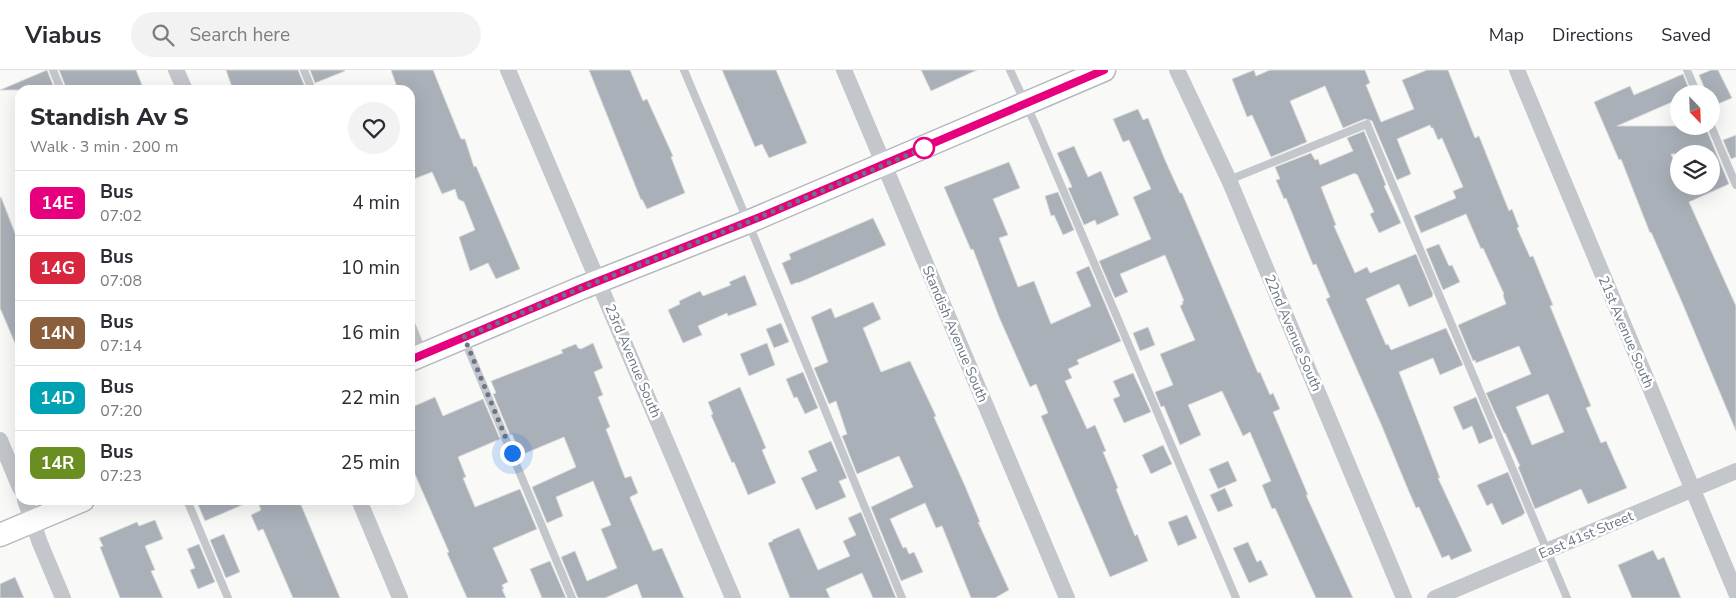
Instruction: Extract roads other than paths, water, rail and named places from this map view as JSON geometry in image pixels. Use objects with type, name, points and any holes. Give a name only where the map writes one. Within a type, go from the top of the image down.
[{"type":"street","points":[[176,70],[183,85]]},
{"type":"street","name":"23rd Avenue South","points":[[508,70],[733,598]]},
{"type":"street","name":"Standish Avenue South","points":[[844,70],[1067,598]]},
{"type":"street","points":[[417,357],[599,281],[748,222],[1104,70]]},
{"type":"street","name":"22nd Avenue South","points":[[1177,70],[1229,180],[1404,598]]},
{"type":"street","name":"21st Avenue South","points":[[1517,70],[1736,593]]},
{"type":"street","points":[[0,440],[15,476]]},
{"type":"street","name":"East 41st Street","points":[[1435,598],[1736,471]]},
{"type":"street","points":[[27,505],[63,598]]},
{"type":"street","points":[[0,535],[71,505]]},
{"type":"street","points":[[361,505],[400,598]]},
{"type":"lane","points":[[53,70],[59,85]]},
{"type":"lane","points":[[304,70],[310,85]]},
{"type":"lane","points":[[684,70],[902,598]]},
{"type":"lane","points":[[1010,70],[1236,598]]},
{"type":"lane","points":[[1687,70],[1693,85]]},
{"type":"lane","points":[[1229,180],[1367,124],[1567,598]]},
{"type":"lane","points":[[1715,135],[1736,185]]},
{"type":"lane","points":[[464,337],[572,598]]},
{"type":"lane","points":[[189,505],[228,598]]}]
